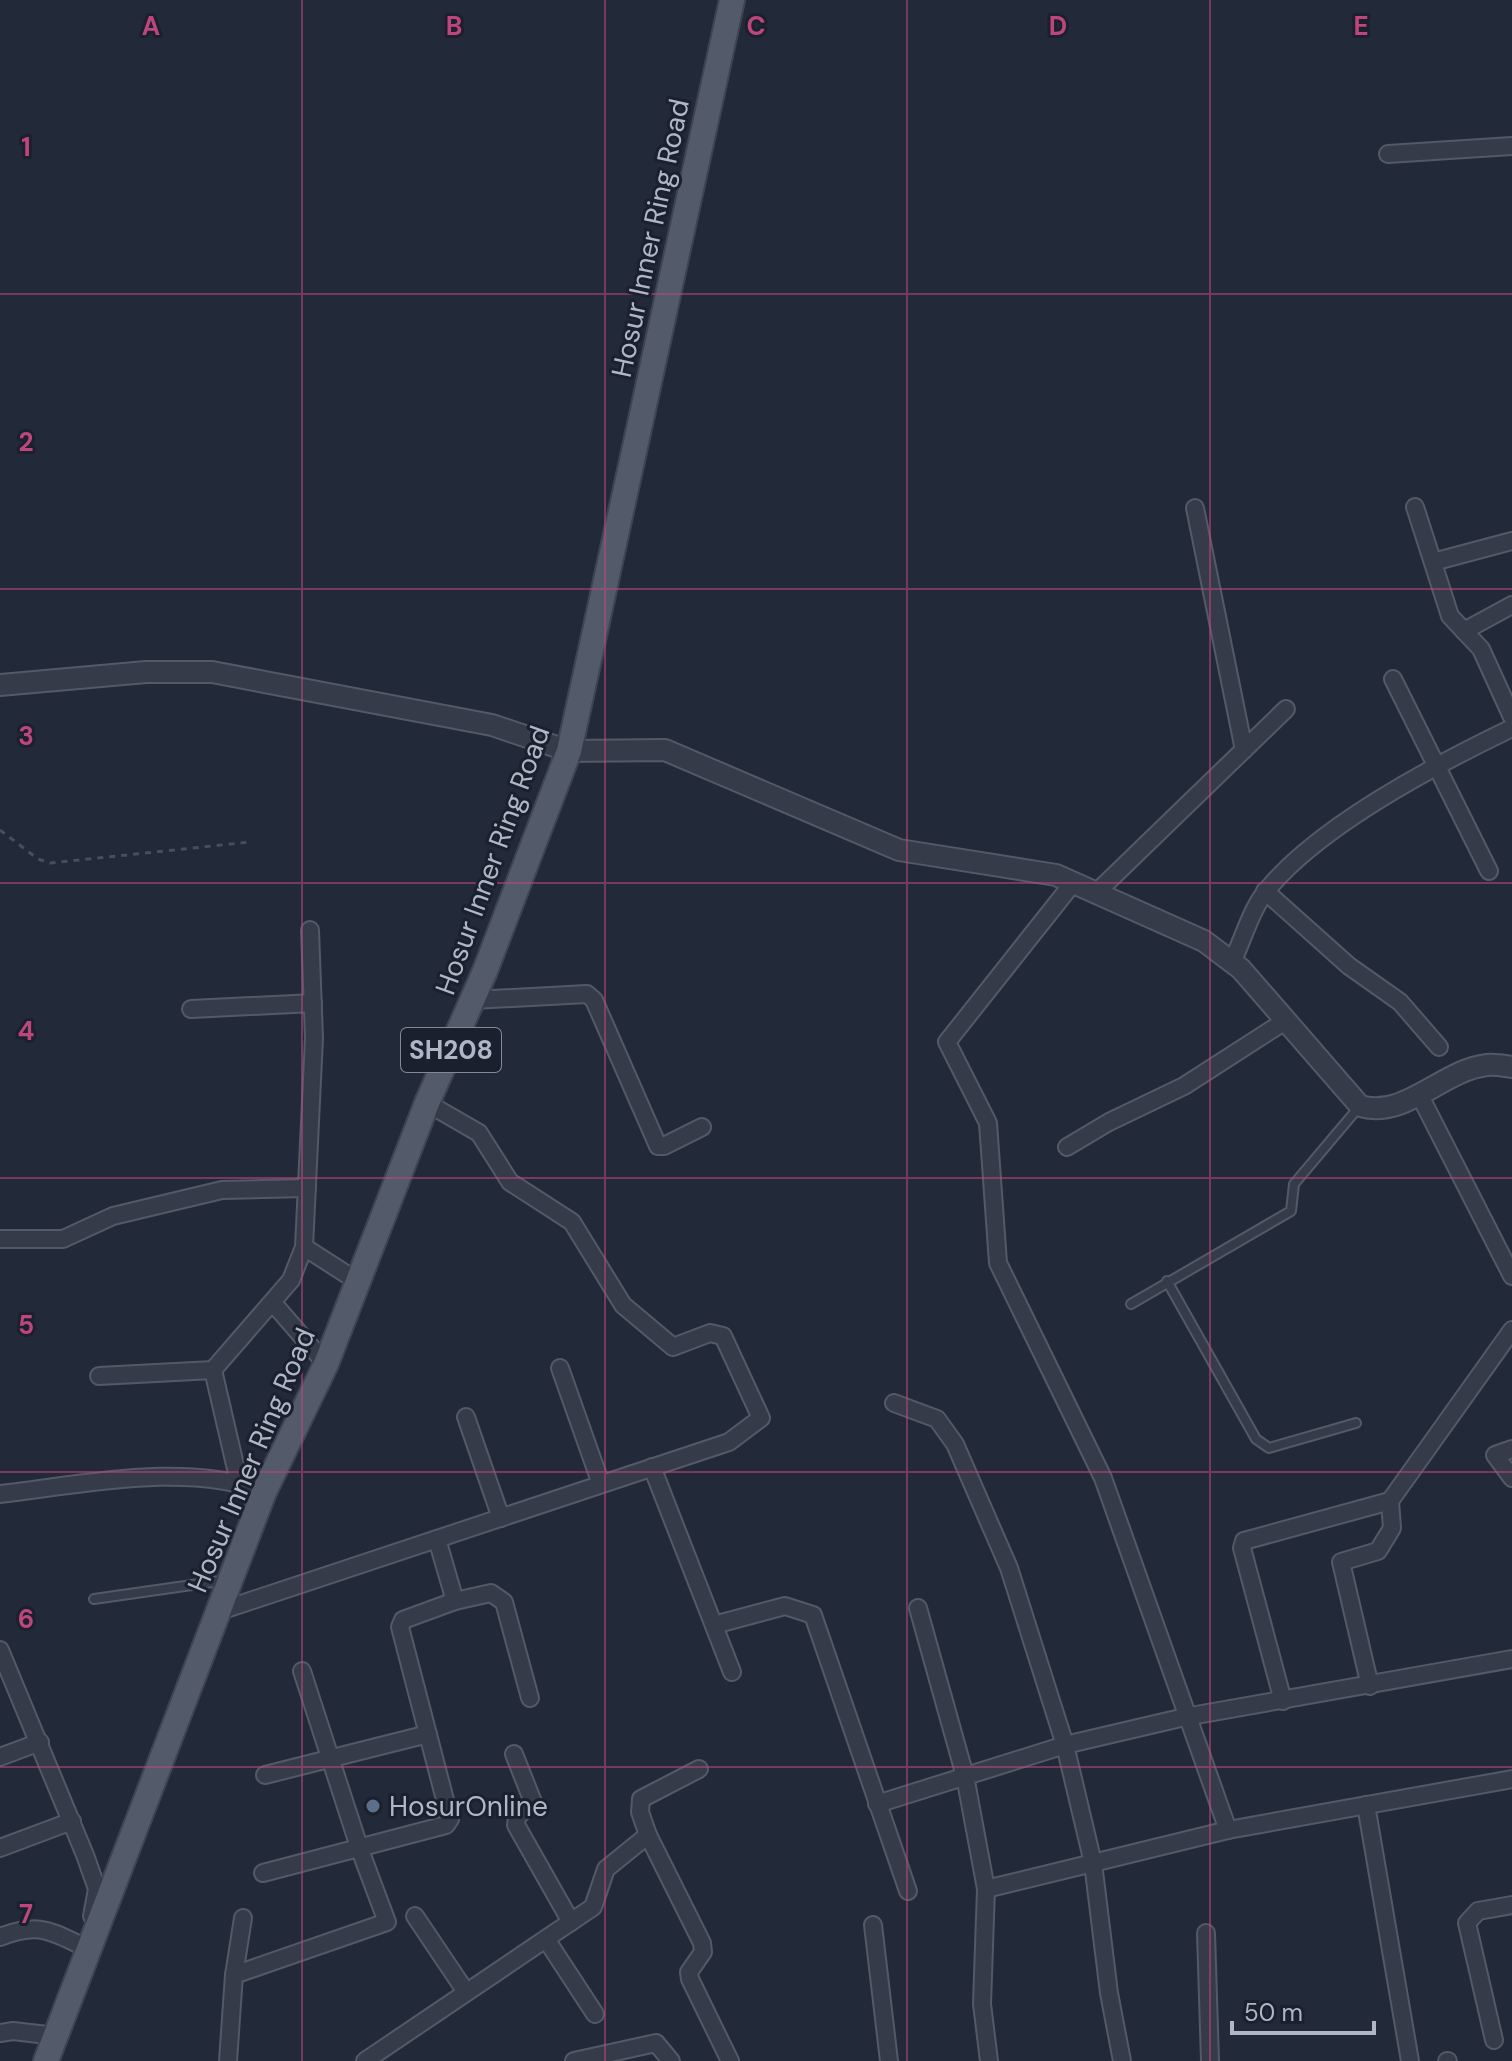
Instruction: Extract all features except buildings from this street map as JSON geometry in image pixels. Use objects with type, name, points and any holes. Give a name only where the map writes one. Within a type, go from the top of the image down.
[{"type":"main road","name":"Hosur Inner Ring Road","points":[[46,2061],[264,1492],[326,1364],[427,1103],[473,1000],[569,751],[732,0]]},
{"type":"street","points":[[1388,154],[1512,146]]},
{"type":"street","points":[[1415,507],[1450,616],[1481,649],[1512,717]]},
{"type":"street","points":[[1195,508],[1244,750]]},
{"type":"street","points":[[1433,562],[1512,541]]},
{"type":"street","points":[[1464,631],[1512,605]]},
{"type":"street","points":[[0,685],[146,672],[212,672],[492,725],[569,751],[665,750],[899,850],[1056,875],[1204,941],[1232,962],[1360,1106],[1377,1111],[1419,1094],[1456,1074],[1487,1065],[1512,1067]]},
{"type":"street","points":[[1393,679],[1489,871]]},
{"type":"street","points":[[1096,893],[1286,709]]},
{"type":"street","points":[[1232,962],[1265,891],[1319,841],[1436,765],[1512,728]]},
{"type":"street","points":[[1073,883],[947,1042],[988,1123],[998,1263],[1103,1478],[1185,1717],[1228,1830]]},
{"type":"street","points":[[1265,891],[1349,966],[1400,1002],[1439,1047]]},
{"type":"street","points":[[99,1376],[213,1370],[291,1280],[304,1247],[313,1003],[310,930]]},
{"type":"street","points":[[473,1000],[587,994],[594,1000],[658,1146],[702,1127]]},
{"type":"street","points":[[191,1009],[313,1003]]},
{"type":"street","points":[[1067,1147],[1109,1122],[1184,1086],[1285,1021]]},
{"type":"street","points":[[1419,1094],[1512,1276]]},
{"type":"street","points":[[220,1611],[729,1442],[759,1423],[760,1411],[723,1336],[710,1333],[682,1346],[663,1342],[623,1305],[572,1222],[510,1182],[479,1133],[427,1103]]},
{"type":"street","points":[[0,1239],[63,1239],[113,1216],[222,1190],[307,1188]]},
{"type":"street","points":[[304,1247],[357,1281]]},
{"type":"street","points":[[273,1303],[326,1364]]},
{"type":"street","points":[[1370,1686],[1341,1562],[1378,1551],[1392,1528],[1390,1501],[1512,1330]]},
{"type":"street","points":[[560,1368],[601,1484]]},
{"type":"street","points":[[213,1370],[239,1482]]},
{"type":"street","points":[[894,1403],[937,1419],[955,1444],[1009,1568],[1065,1745],[1093,1863],[1109,1993],[1122,2061]]},
{"type":"street","points":[[466,1417],[501,1518]]},
{"type":"street","points":[[1512,1449],[1495,1455],[1512,1478]]},
{"type":"street","points":[[652,1467],[732,1672]]},
{"type":"street","points":[[0,1494],[146,1478],[239,1482],[264,1492]]},
{"type":"street","points":[[1283,1701],[1242,1548],[1244,1541],[1252,1536],[1390,1501]]},
{"type":"street","points":[[437,1539],[455,1601]]},
{"type":"street","points":[[263,1873],[360,1850],[446,1825],[450,1819],[400,1624],[455,1601],[491,1593],[499,1595],[504,1602],[530,1698]]},
{"type":"street","points":[[714,1625],[785,1606],[813,1615],[908,1891]]},
{"type":"street","points":[[918,1608],[965,1776],[986,1889],[982,2004],[989,2061]]},
{"type":"street","points":[[0,1650],[40,1742],[97,1889],[90,1924],[92,1940],[25,1928],[0,1937]]},
{"type":"street","points":[[877,1804],[1065,1745],[1185,1717],[1512,1659]]},
{"type":"street","points":[[234,1975],[387,1922],[360,1850],[302,1671]]},
{"type":"street","points":[[265,1775],[428,1734]]},
{"type":"street","points":[[0,1757],[40,1742]]},
{"type":"street","points":[[514,1754],[533,1802],[517,1817],[516,1825],[571,1922]]},
{"type":"street","points":[[699,1769],[641,1799],[640,1812],[648,1835],[702,1943],[703,1952],[689,1972],[690,1979],[730,2061]]},
{"type":"street","points":[[986,1889],[1228,1830],[1512,1779]]},
{"type":"street","points":[[1366,1805],[1410,2061]]},
{"type":"street","points":[[0,1848],[72,1821]]},
{"type":"street","points":[[365,2061],[593,1907],[606,1869],[648,1835]]},
{"type":"street","points":[[1494,2040],[1467,1923],[1478,1911],[1512,1905]]},
{"type":"street","points":[[415,1916],[466,1992]]},
{"type":"street","points":[[228,2061],[234,1975],[243,1918]]},
{"type":"street","points":[[873,1925],[889,2061]]},
{"type":"street","points":[[1206,1933],[1210,2061]]},
{"type":"street","points":[[546,1939],[595,2014]]},
{"type":"street","points":[[0,2033],[56,2036]]},
{"type":"street","points":[[574,2061],[656,2043],[671,2061]]},
{"type":"lane","points":[[1131,1304],[1291,1211],[1294,1184],[1360,1106]]},
{"type":"lane","points":[[1167,1281],[1256,1439],[1269,1448],[1356,1423]]},
{"type":"lane","points":[[94,1599],[232,1579]]},
{"type":"path","points":[[0,830],[38,859],[50,863],[250,842]]},
{"type":"place","name":"HosurOnline","points":[[373,1806]]}]
